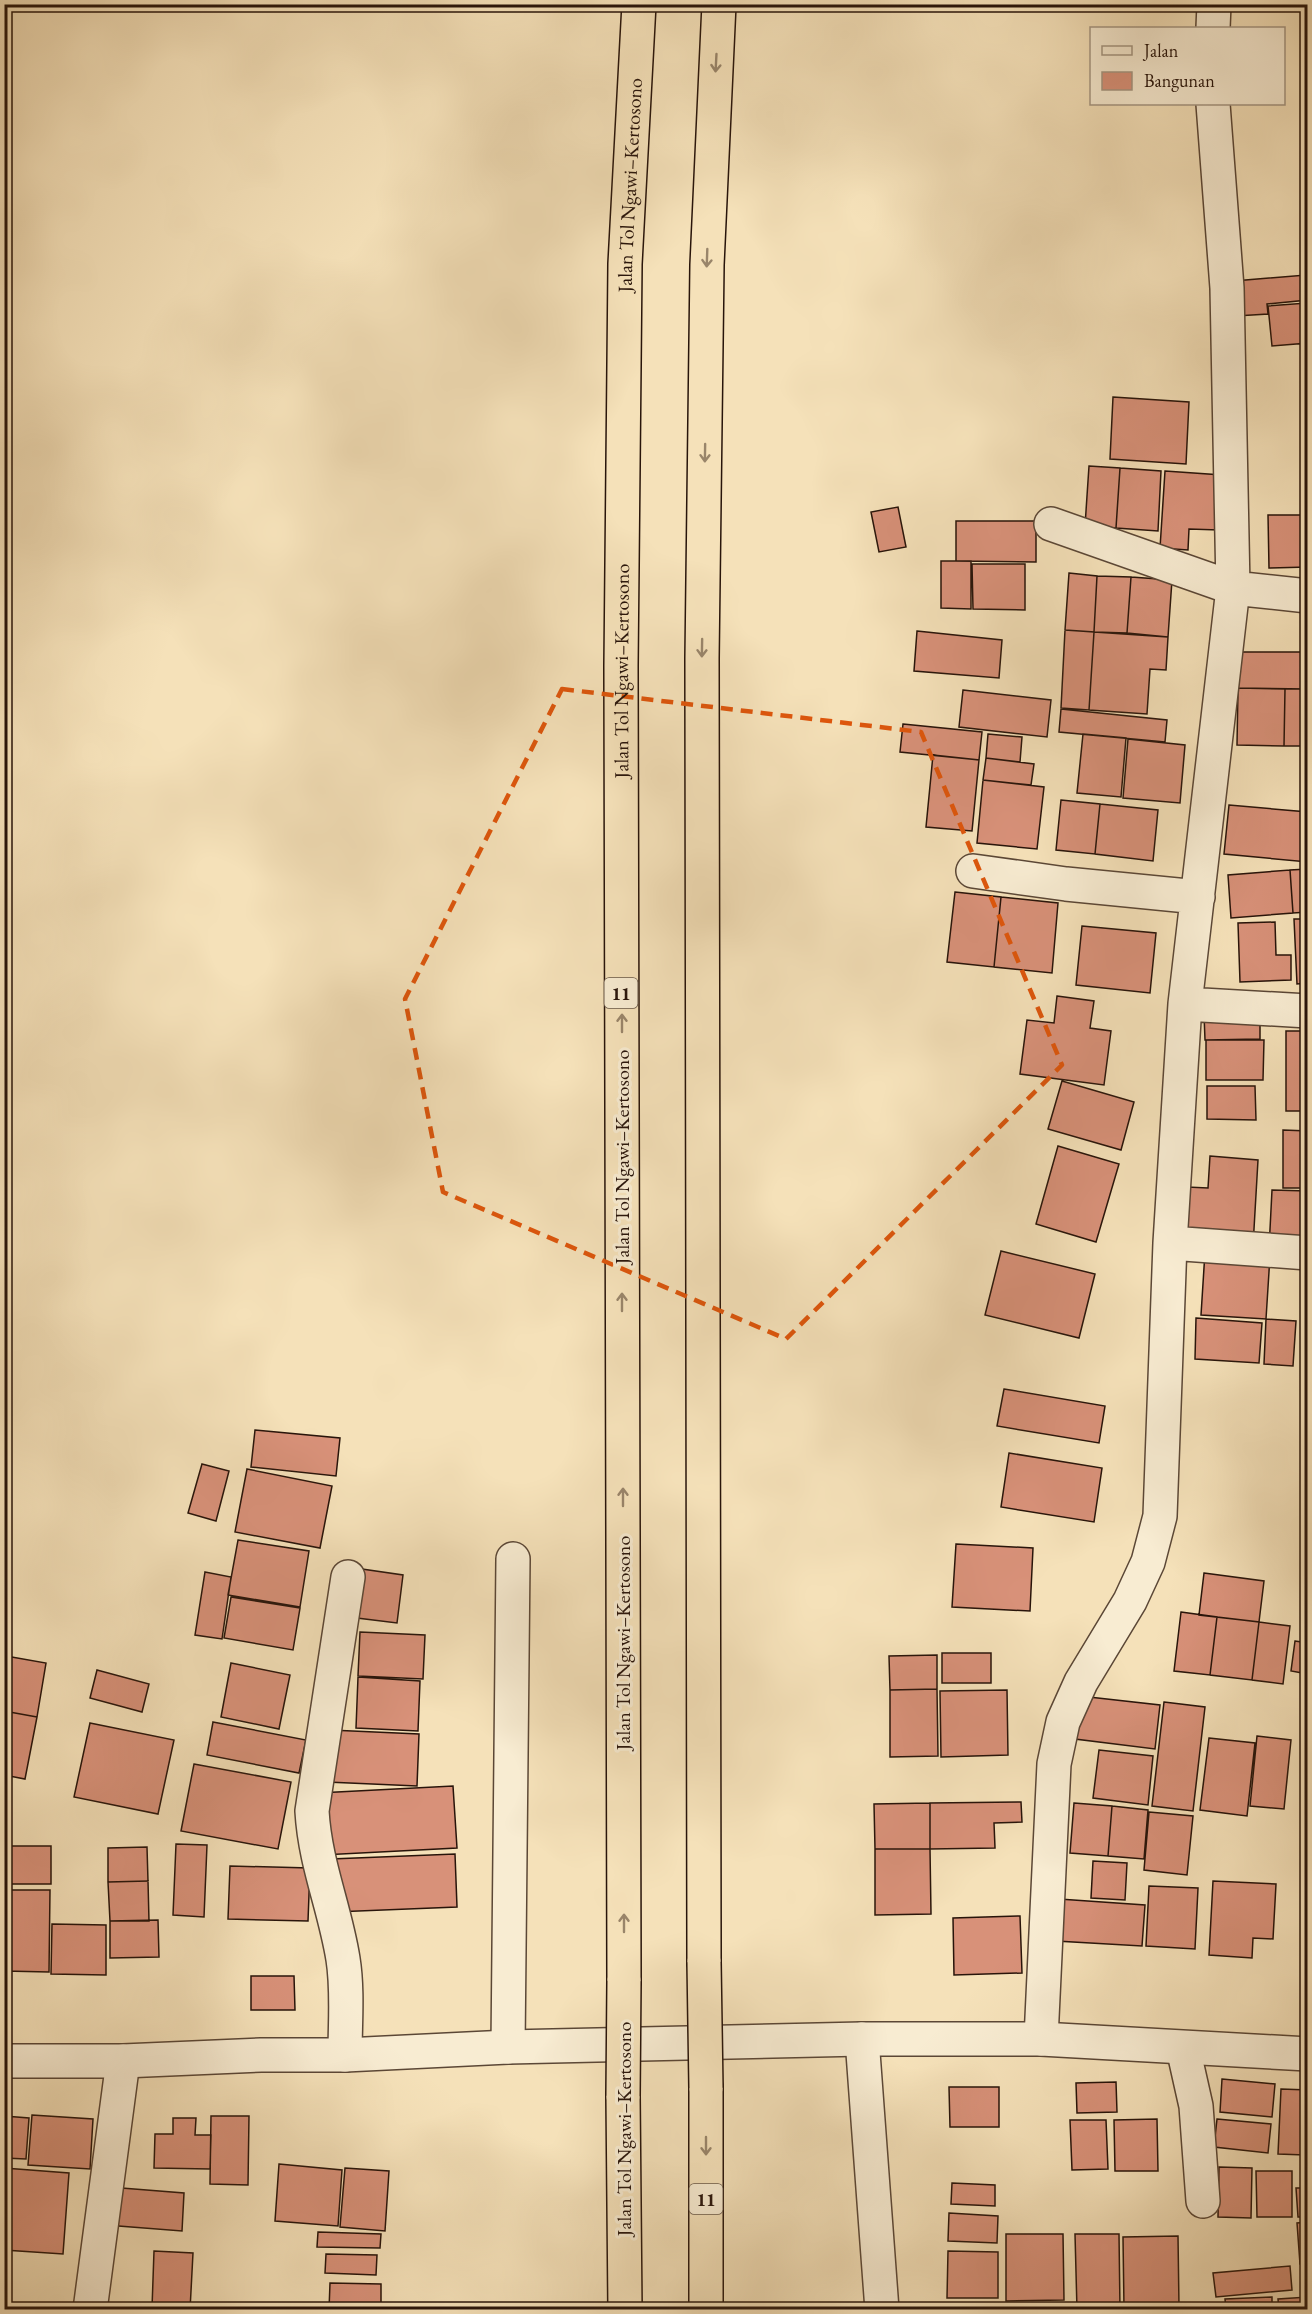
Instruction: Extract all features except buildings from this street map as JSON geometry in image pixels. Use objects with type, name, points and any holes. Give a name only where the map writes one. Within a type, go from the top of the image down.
[{"type":"highway","name":"Jalan Tol Ngawi–Kertosono","points":[[625,2310],[621,666],[625,264],[639,4]]},
{"type":"highway","name":"11","points":[[706,2310],[702,646],[707,265],[719,4]]},
{"type":"street","points":[[1213,27],[1214,4]]},
{"type":"street","points":[[1041,2039],[1054,1764],[1068,1712],[1081,1683],[1130,1601],[1148,1562],[1160,1516],[1170,1243],[1185,1004],[1233,588],[1227,288],[1213,105]]},
{"type":"street","points":[[1051,524],[1233,588],[1308,596]]},
{"type":"street","points":[[973,871],[1066,884],[1198,897]]},
{"type":"street","points":[[1185,1004],[1308,1011]]},
{"type":"street","points":[[1170,1243],[1308,1253]]},
{"type":"street","points":[[508,2047],[513,1559]]},
{"type":"street","points":[[345,2055],[343,1958],[319,1865],[312,1811],[348,1577]]},
{"type":"street","points":[[862,2039],[882,2310]]},
{"type":"street","points":[[4,2061],[123,2061],[261,2055],[345,2055],[508,2047],[862,2039],[1041,2039],[1308,2054]]},
{"type":"street","points":[[1183,2048],[1196,2106],[1203,2201]]},
{"type":"street","points":[[90,2310],[123,2061]]},
{"type":"highlighted area","points":[[562,689],[921,732],[1062,1065],[786,1339],[443,1192],[405,999]]}]
